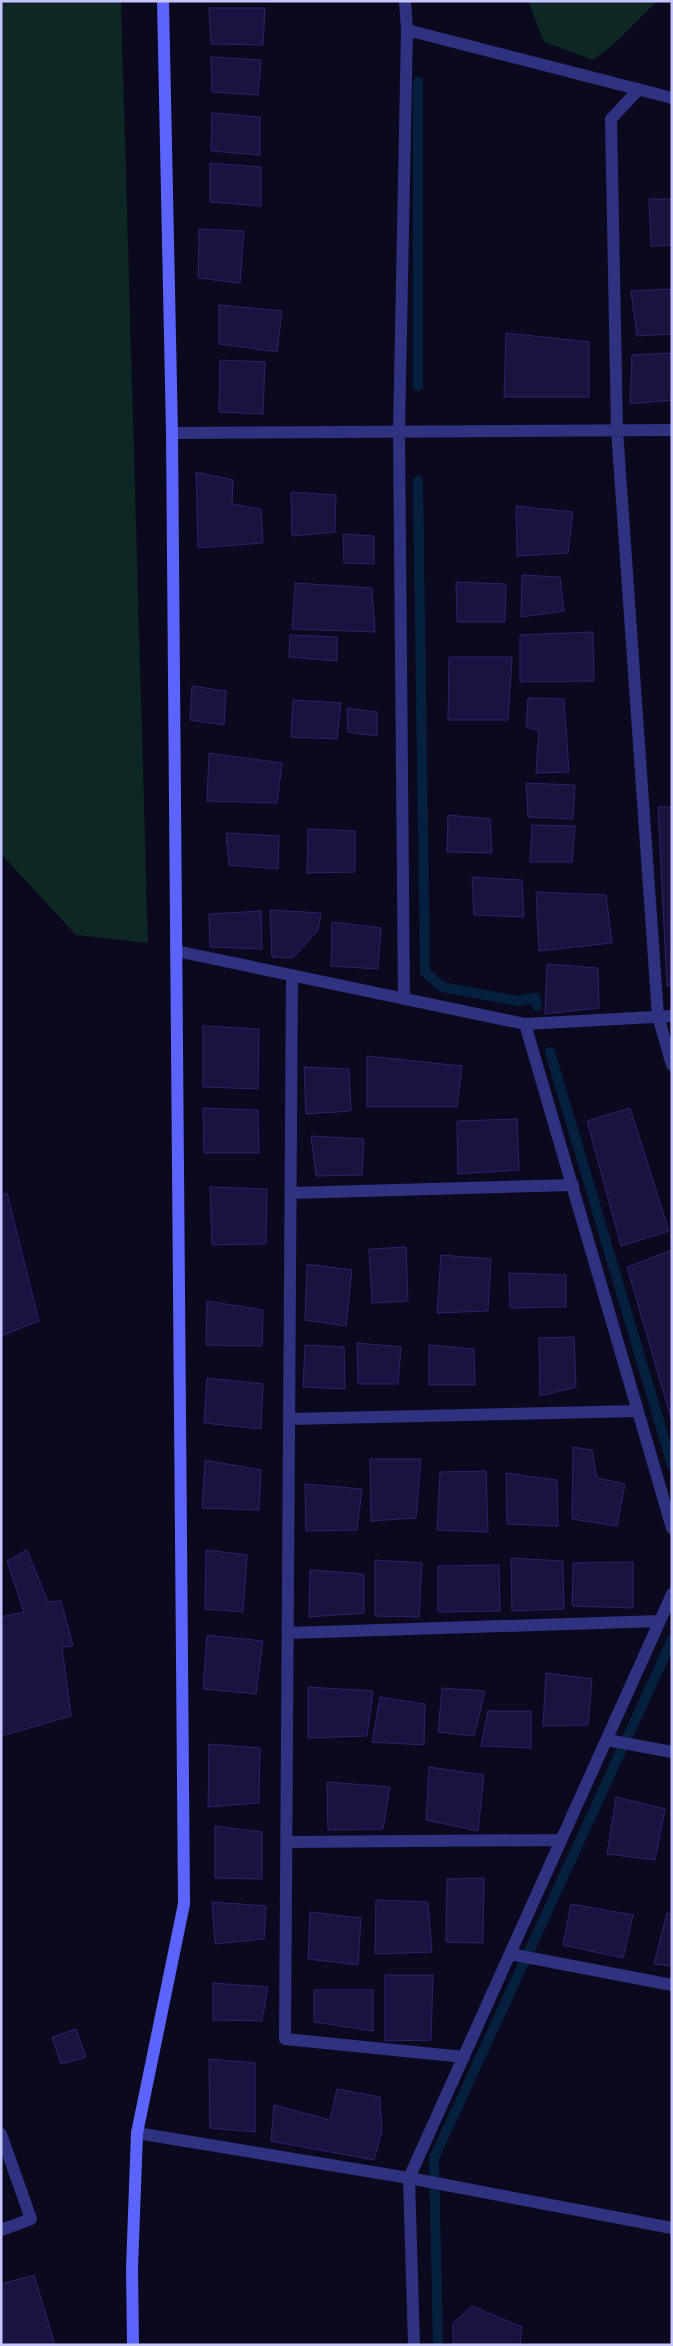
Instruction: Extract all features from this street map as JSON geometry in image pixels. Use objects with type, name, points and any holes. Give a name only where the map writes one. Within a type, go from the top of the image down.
[{"type":"street","points":[[133,2345],[132,2268],[137,2133],[184,1904],[172,433],[163,1]]},
{"type":"street","points":[[404,999],[399,432],[407,30],[405,1]]},
{"type":"street","points":[[407,30],[672,98]]},
{"type":"street","points":[[639,89],[611,119],[617,430],[658,1016],[672,1065]]},
{"type":"street","points":[[172,433],[672,430]]},
{"type":"street","points":[[176,951],[525,1024],[672,1016]]},
{"type":"street","points":[[292,975],[286,2039],[464,2057]]},
{"type":"street","points":[[525,1024],[672,1528]]},
{"type":"street","points":[[291,1193],[573,1184]]},
{"type":"street","points":[[289,1419],[638,1411]]},
{"type":"street","points":[[414,2345],[409,2178],[464,2057],[515,1955],[561,1840],[612,1740],[672,1594]]},
{"type":"street","points":[[288,1633],[660,1621]]},
{"type":"street","points":[[612,1740],[672,1752]]},
{"type":"street","points":[[287,1842],[561,1840]]},
{"type":"street","points":[[515,1955],[672,1985]]},
{"type":"street","points":[[137,2133],[409,2178],[672,2228]]},
{"type":"street","points":[[1,2134],[31,2219],[1,2230]]},
{"type":"green space","points":[[1,1],[121,1],[148,943],[76,935],[1,854]]},
{"type":"green space","points":[[528,1],[657,1],[614,44],[593,60],[544,42]]},
{"type":"building","points":[[209,8],[265,8],[263,45],[211,44]]},
{"type":"building","points":[[211,57],[261,60],[258,95],[212,92]]},
{"type":"building","points":[[212,113],[260,117],[260,155],[211,151]]},
{"type":"building","points":[[210,163],[261,167],[261,206],[210,202]]},
{"type":"building","points":[[649,199],[672,199],[672,245],[651,246]]},
{"type":"building","points":[[199,229],[244,231],[240,283],[198,278]]},
{"type":"building","points":[[672,289],[672,334],[637,336],[631,291]]},
{"type":"building","points":[[219,305],[282,311],[277,352],[219,344]]},
{"type":"building","points":[[506,333],[589,342],[589,397],[504,397]]},
{"type":"building","points":[[672,353],[672,400],[630,404],[632,355]]},
{"type":"building","points":[[220,360],[265,362],[263,414],[219,412]]},
{"type":"building","points":[[196,472],[233,480],[232,504],[261,509],[263,543],[198,548]]},
{"type":"building","points":[[291,492],[336,495],[335,532],[292,536]]},
{"type":"building","points":[[516,506],[573,512],[568,553],[517,556]]},
{"type":"building","points":[[343,534],[374,536],[374,564],[344,563]]},
{"type":"building","points":[[522,575],[560,577],[564,611],[521,617]]},
{"type":"building","points":[[456,582],[506,584],[505,622],[457,622]]},
{"type":"building","points":[[295,583],[372,588],[375,632],[292,629]]},
{"type":"building","points":[[593,632],[594,681],[520,682],[520,635]]},
{"type":"building","points":[[290,635],[337,637],[337,661],[289,657]]},
{"type":"building","points":[[449,657],[512,657],[508,720],[448,720]]},
{"type":"building","points":[[192,686],[226,691],[224,725],[190,720]]},
{"type":"building","points":[[528,698],[564,699],[569,772],[536,773],[539,731],[526,727]]},
{"type":"building","points":[[293,700],[341,703],[337,739],[291,737]]},
{"type":"building","points":[[347,708],[377,712],[377,736],[348,732]]},
{"type":"building","points":[[209,753],[282,763],[277,803],[207,801]]},
{"type":"building","points":[[526,783],[575,785],[573,819],[528,817]]},
{"type":"building","points":[[658,807],[672,807],[672,986],[667,986]]},
{"type":"building","points":[[448,815],[490,819],[492,853],[447,852]]},
{"type":"building","points":[[532,825],[575,826],[572,862],[530,862]]},
{"type":"building","points":[[308,829],[355,831],[355,872],[307,873]]},
{"type":"building","points":[[226,833],[279,836],[278,869],[229,865]]},
{"type":"building","points":[[472,877],[522,880],[524,917],[474,915]]},
{"type":"building","points":[[536,892],[606,895],[612,943],[539,951]]},
{"type":"building","points":[[270,910],[321,913],[318,930],[293,958],[272,957]]},
{"type":"building","points":[[261,911],[262,949],[210,947],[209,914]]},
{"type":"building","points":[[332,922],[381,928],[378,969],[331,966]]},
{"type":"building","points":[[547,964],[598,968],[599,1008],[545,1014]]},
{"type":"building","points":[[203,1026],[259,1029],[258,1089],[203,1087]]},
{"type":"building","points":[[367,1056],[462,1066],[457,1107],[367,1107]]},
{"type":"building","points":[[304,1067],[349,1069],[351,1111],[306,1114]]},
{"type":"building","points":[[203,1108],[258,1110],[259,1153],[204,1153]]},
{"type":"building","points":[[630,1108],[669,1231],[621,1246],[587,1121]]},
{"type":"building","points":[[517,1119],[519,1170],[458,1174],[457,1121]]},
{"type":"building","points":[[311,1136],[364,1139],[362,1175],[316,1176]]},
{"type":"building","points":[[210,1187],[267,1189],[266,1244],[212,1245]]},
{"type":"building","points":[[7,1193],[39,1321],[1,1336],[1,1196]]},
{"type":"building","points":[[406,1247],[408,1301],[372,1303],[369,1249]]},
{"type":"building","points":[[672,1250],[672,1418],[671,1418],[627,1267]]},
{"type":"building","points":[[441,1255],[491,1259],[488,1311],[437,1313]]},
{"type":"building","points":[[307,1264],[352,1270],[346,1326],[305,1320]]},
{"type":"building","points":[[509,1273],[566,1275],[566,1307],[510,1308]]},
{"type":"building","points":[[207,1301],[263,1310],[262,1346],[206,1345]]},
{"type":"building","points":[[574,1337],[576,1387],[540,1396],[539,1338]]},
{"type":"building","points":[[357,1343],[401,1347],[398,1384],[358,1384]]},
{"type":"building","points":[[305,1345],[344,1347],[345,1389],[303,1387]]},
{"type":"building","points":[[429,1345],[474,1349],[475,1385],[429,1385]]},
{"type":"building","points":[[207,1378],[263,1384],[261,1429],[204,1423]]},
{"type":"building","points":[[573,1447],[592,1450],[597,1478],[625,1484],[617,1526],[572,1519]]},
{"type":"building","points":[[370,1459],[421,1459],[416,1518],[371,1521]]},
{"type":"building","points":[[205,1460],[261,1470],[259,1510],[202,1508]]},
{"type":"building","points":[[486,1471],[488,1532],[437,1530],[440,1472]]},
{"type":"building","points":[[506,1473],[557,1480],[558,1526],[507,1524]]},
{"type":"building","points":[[305,1484],[362,1489],[357,1530],[306,1531]]},
{"type":"building","points":[[27,1550],[48,1602],[61,1601],[73,1646],[62,1647],[71,1716],[1,1736],[1,1617],[24,1612],[7,1561]]},
{"type":"building","points":[[206,1550],[247,1555],[243,1612],[205,1609]]},
{"type":"building","points":[[511,1558],[563,1561],[564,1609],[512,1611]]},
{"type":"building","points":[[375,1560],[422,1563],[419,1617],[375,1616]]},
{"type":"building","points":[[633,1562],[633,1608],[572,1606],[573,1563]]},
{"type":"building","points":[[499,1565],[500,1611],[438,1612],[438,1566]]},
{"type":"building","points":[[310,1570],[364,1574],[364,1613],[309,1617]]},
{"type":"building","points":[[207,1635],[263,1641],[256,1694],[203,1689]]},
{"type":"building","points":[[546,1673],[592,1679],[588,1725],[543,1726]]},
{"type":"building","points":[[308,1687],[373,1691],[367,1736],[308,1738]]},
{"type":"building","points":[[442,1688],[485,1691],[474,1736],[438,1732]]},
{"type":"building","points":[[380,1697],[425,1704],[424,1745],[372,1742]]},
{"type":"building","points":[[488,1711],[531,1711],[531,1748],[481,1746]]},
{"type":"building","points":[[209,1744],[260,1748],[259,1803],[208,1807]]},
{"type":"building","points":[[429,1767],[484,1775],[478,1831],[426,1820]]},
{"type":"building","points":[[327,1782],[390,1787],[383,1829],[328,1830]]},
{"type":"building","points":[[616,1797],[665,1809],[655,1860],[607,1854]]},
{"type":"building","points":[[215,1826],[262,1832],[262,1879],[215,1878]]},
{"type":"building","points":[[484,1878],[483,1943],[446,1942],[447,1879]]},
{"type":"building","points":[[376,1900],[428,1902],[432,1952],[375,1954]]},
{"type":"building","points":[[212,1902],[266,1906],[264,1939],[215,1944]]},
{"type":"building","points":[[571,1904],[633,1915],[623,1958],[563,1945]]},
{"type":"building","points":[[310,1912],[361,1918],[358,1965],[308,1959]]},
{"type":"building","points":[[667,1913],[672,1914],[672,1966],[654,1964]]},
{"type":"building","points":[[385,1975],[433,1975],[431,2040],[385,2041]]},
{"type":"building","points":[[213,1983],[268,1987],[262,2021],[213,2020]]},
{"type":"building","points":[[314,1990],[373,1990],[373,2031],[314,2022]]},
{"type":"building","points":[[76,2029],[86,2057],[61,2064],[52,2037]]},
{"type":"building","points":[[209,2059],[255,2063],[255,2132],[210,2128]]},
{"type":"building","points":[[337,2089],[380,2097],[382,2131],[374,2160],[271,2141],[274,2105],[330,2120]]},
{"type":"building","points":[[34,2275],[55,2345],[1,2345],[1,2284]]},
{"type":"building","points":[[472,2306],[522,2327],[520,2345],[453,2345],[453,2323]]},
{"type":"waterway","points":[[418,82],[418,386]]},
{"type":"waterway","points":[[418,481],[425,972],[442,987],[518,1001],[535,998],[537,1006]]},
{"type":"waterway","points":[[550,1052],[672,1465]]},
{"type":"waterway","points":[[438,2345],[434,2158],[672,1640]]}]
